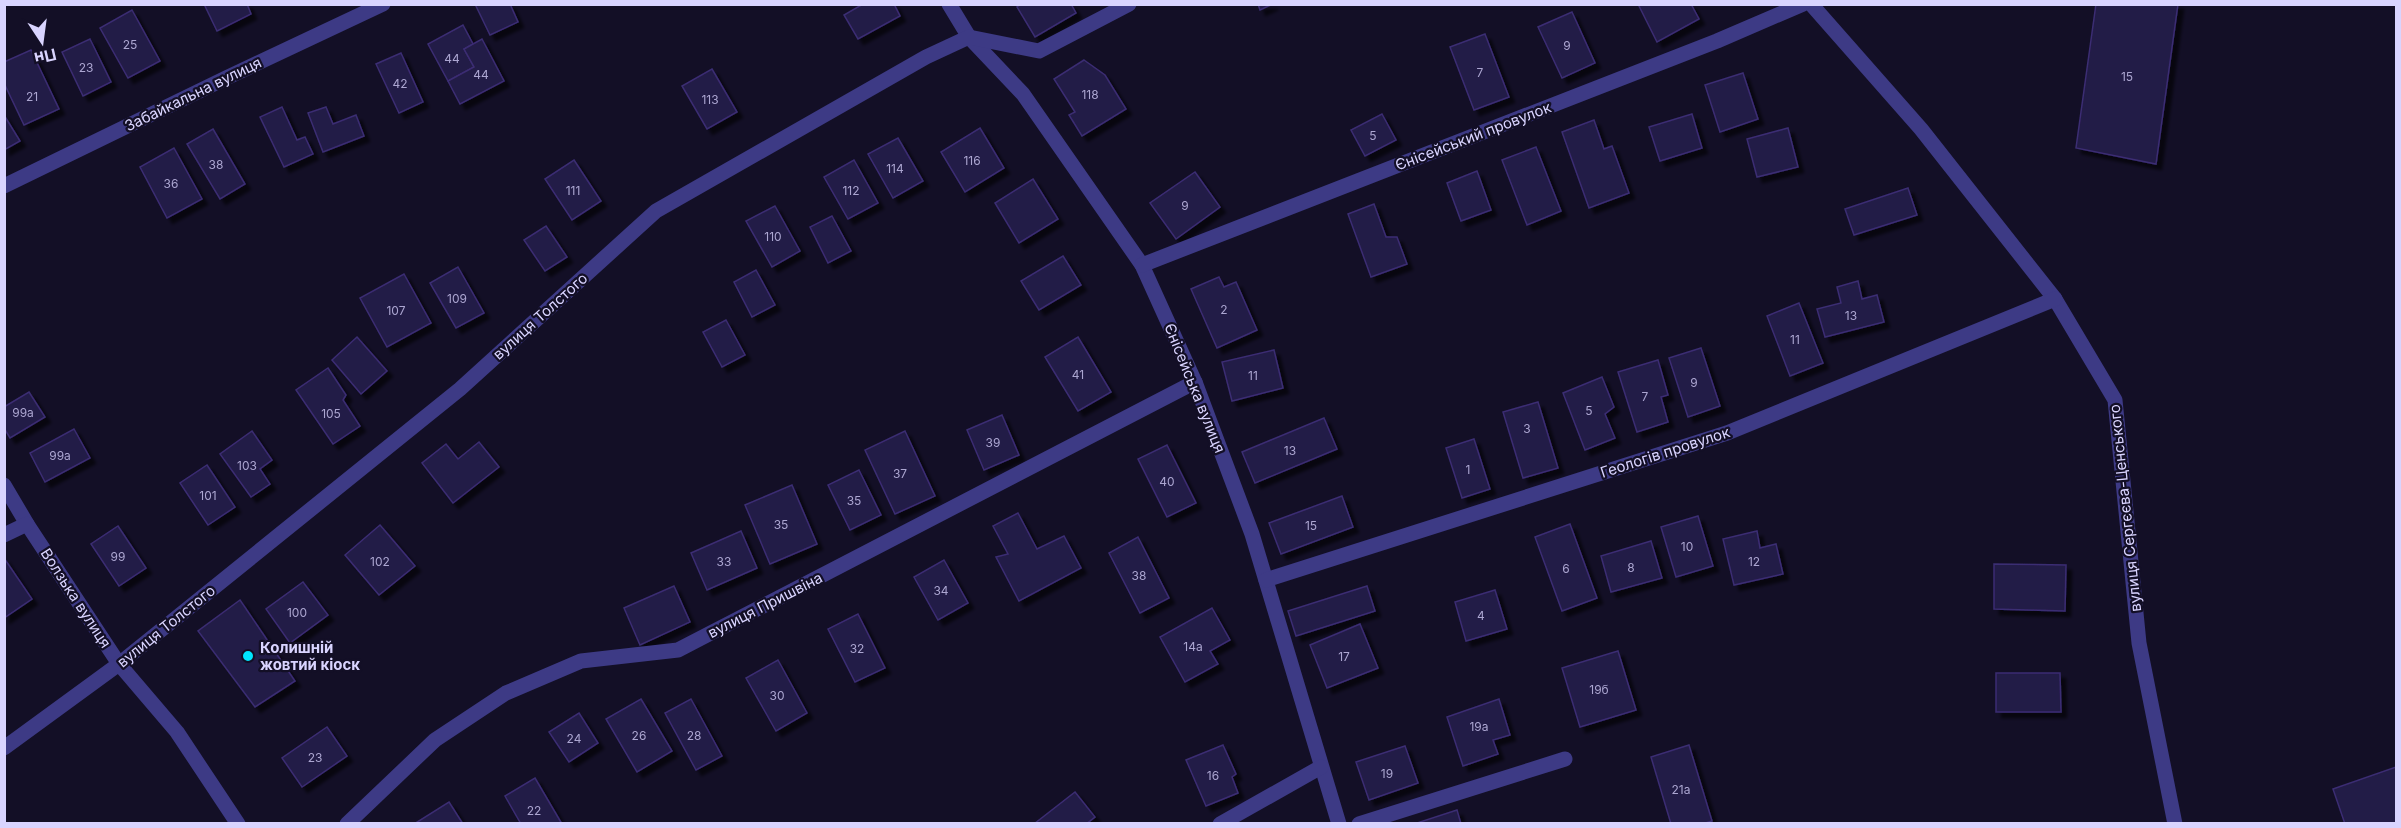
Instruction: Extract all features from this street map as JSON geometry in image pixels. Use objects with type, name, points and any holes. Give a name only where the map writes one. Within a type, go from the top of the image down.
[{"type":"street","name":"Забайкальна вулиця","points":[[4,186],[383,4]]},
{"type":"street","name":"Єнісейська вулиця","points":[[949,4],[969,37],[1023,94],[1142,265],[1195,382],[1252,534],[1339,824]]},
{"type":"street","points":[[969,37],[1039,51],[1130,4]]},
{"type":"street","name":"Єнісейський провулок","points":[[1142,265],[1717,41],[1803,4]]},
{"type":"street","name":"вулиця Сергєєва-Ценського","points":[[1811,4],[1921,129],[2055,299],[2115,400],[2139,643],[2175,824]]},
{"type":"street","name":"вулиця Толстого","points":[[4,748],[119,664],[460,389],[656,211],[926,57],[969,37]]},
{"type":"street","name":"Геологів провулок","points":[[1266,580],[1727,433],[2055,299]]},
{"type":"street","name":"вулиця Пришвіна","points":[[347,824],[435,740],[506,693],[581,661],[678,650],[1195,382]]},
{"type":"street","name":"Волзька вулиця","points":[[4,485],[119,664],[177,732],[238,824]]},
{"type":"street","points":[[4,535],[27,524]]},
{"type":"street","points":[[1359,824],[1565,759]]},
{"type":"street","points":[[1220,824],[1321,767]]},
{"type":"building","points":[[204,4],[247,4],[251,14],[217,31]]},
{"type":"building","points":[[475,4],[510,4],[518,22],[490,35]]},
{"type":"building","points":[[863,4],[894,4],[900,16],[858,39],[844,15]]},
{"type":"building","points":[[1021,4],[1071,4],[1076,13],[1035,37],[1017,7]]},
{"type":"building","points":[[1258,4],[1273,4],[1260,10]]},
{"type":"building","points":[[1638,4],[1691,4],[1699,19],[1657,42]]},
{"type":"building","points":[[2096,4],[2178,4],[2156,164],[2076,148]]},
{"type":"building","points":[[132,10],[160,61],[128,78],[100,28]]},
{"type":"building","points":[[1572,12],[1595,63],[1562,78],[1538,27]]},
{"type":"building","points":[[463,25],[473,44],[464,49],[474,67],[448,81],[428,44]]},
{"type":"building","points":[[1485,34],[1509,97],[1474,110],[1450,47]]},
{"type":"building","points":[[90,39],[111,82],[83,96],[62,52]]},
{"type":"building","points":[[482,39],[504,81],[460,104],[448,81],[474,67],[464,49]]},
{"type":"building","points":[[31,50],[59,109],[24,125],[4,83],[4,62]]},
{"type":"building","points":[[401,53],[423,102],[399,113],[376,64]]},
{"type":"building","points":[[1084,60],[1105,75],[1126,109],[1082,136],[1069,115],[1075,112],[1054,79]]},
{"type":"building","points":[[712,69],[737,112],[707,129],[682,86]]},
{"type":"building","points":[[1743,73],[1758,119],[1720,132],[1705,85]]},
{"type":"building","points":[[282,107],[297,140],[305,137],[313,154],[284,167],[260,117]]},
{"type":"building","points":[[326,107],[333,124],[356,115],[364,136],[323,152],[308,113]]},
{"type":"building","points":[[1382,114],[1396,140],[1365,156],[1351,130]]},
{"type":"building","points":[[1692,114],[1702,148],[1660,161],[1649,127]]},
{"type":"building","points":[[4,115],[20,141],[4,150]]},
{"type":"building","points":[[1594,120],[1604,149],[1612,146],[1629,193],[1589,208],[1562,132]]},
{"type":"building","points":[[980,128],[1004,168],[965,192],[941,152]]},
{"type":"building","points":[[1788,128],[1798,167],[1757,177],[1747,139]]},
{"type":"building","points":[[213,129],[245,184],[220,199],[187,144]]},
{"type":"building","points":[[898,138],[923,181],[893,198],[868,154]]},
{"type":"building","points":[[1536,147],[1561,211],[1527,225],[1502,160]]},
{"type":"building","points":[[174,148],[202,199],[167,218],[140,167]]},
{"type":"building","points":[[574,160],[601,201],[572,220],[545,179]]},
{"type":"building","points":[[854,160],[878,203],[848,219],[824,177]]},
{"type":"building","points":[[1477,171],[1491,210],[1461,221],[1447,183]]},
{"type":"building","points":[[1195,172],[1220,207],[1176,239],[1150,203]]},
{"type":"building","points":[[1033,179],[1058,219],[1019,243],[995,203]]},
{"type":"building","points":[[1908,188],[1917,215],[1854,235],[1845,209]]},
{"type":"building","points":[[1374,204],[1386,237],[1397,237],[1407,264],[1371,277],[1348,214]]},
{"type":"building","points":[[775,206],[800,251],[772,267],[746,221]]},
{"type":"building","points":[[832,216],[851,251],[828,263],[810,227]]},
{"type":"building","points":[[546,226],[567,257],[545,271],[524,240]]},
{"type":"building","points":[[1063,256],[1081,285],[1039,310],[1021,281]]},
{"type":"building","points":[[458,267],[484,313],[456,328],[430,283]]},
{"type":"building","points":[[756,270],[775,305],[752,317],[734,282]]},
{"type":"building","points":[[404,274],[431,323],[387,347],[360,298]]},
{"type":"building","points":[[1219,277],[1224,287],[1236,282],[1257,330],[1217,348],[1191,289]]},
{"type":"building","points":[[1858,281],[1862,299],[1877,295],[1884,322],[1825,337],[1817,309],[1841,303],[1837,287]]},
{"type":"building","points":[[1799,303],[1823,363],[1790,376],[1767,316]]},
{"type":"building","points":[[726,320],[745,355],[722,367],[703,332]]},
{"type":"building","points":[[357,337],[387,371],[361,394],[332,360]]},
{"type":"building","points":[[1078,337],[1111,392],[1078,411],[1045,357]]},
{"type":"building","points":[[1701,348],[1720,406],[1688,417],[1669,358]]},
{"type":"building","points":[[1274,350],[1283,388],[1232,401],[1222,362]]},
{"type":"building","points":[[1658,360],[1668,395],[1661,397],[1668,422],[1637,432],[1618,372]]},
{"type":"building","points":[[328,368],[346,395],[343,400],[360,426],[333,444],[296,390]]},
{"type":"building","points":[[1602,377],[1614,407],[1605,414],[1615,438],[1585,450],[1563,393]]},
{"type":"building","points":[[29,392],[45,417],[10,438],[4,428],[4,407]]},
{"type":"building","points":[[1538,402],[1558,468],[1523,478],[1503,412]]},
{"type":"building","points":[[1002,415],[1019,455],[984,470],[967,430]]},
{"type":"building","points":[[1324,418],[1337,449],[1255,483],[1242,452]]},
{"type":"building","points":[[74,429],[90,458],[45,482],[30,453]]},
{"type":"building","points":[[252,431],[272,460],[260,469],[270,484],[251,497],[220,454]]},
{"type":"building","points":[[905,431],[935,496],[895,514],[865,450]]},
{"type":"building","points":[[1474,439],[1490,489],[1462,498],[1446,448]]},
{"type":"building","points":[[479,442],[499,467],[453,503],[422,463],[446,444],[458,459]]},
{"type":"building","points":[[1167,445],[1196,503],[1167,517],[1138,459]]},
{"type":"building","points":[[207,465],[235,507],[208,525],[180,483]]},
{"type":"building","points":[[859,470],[881,515],[850,530],[828,485]]},
{"type":"building","points":[[792,485],[817,544],[770,564],[745,505]]},
{"type":"building","points":[[1342,496],[1353,527],[1281,554],[1269,523]]},
{"type":"building","points":[[1018,513],[1037,549],[1064,536],[1081,568],[1019,601],[996,557],[1008,554],[993,526]]},
{"type":"building","points":[[1698,516],[1713,566],[1676,577],[1661,527]]},
{"type":"building","points":[[1570,524],[1597,598],[1562,611],[1535,537]]},
{"type":"building","points":[[380,525],[415,566],[379,595],[345,555]]},
{"type":"building","points":[[118,526],[146,568],[119,586],[91,544]]},
{"type":"building","points":[[741,531],[757,568],[707,590],[691,553]]},
{"type":"building","points":[[1757,531],[1760,548],[1776,544],[1783,574],[1734,585],[1723,539]]},
{"type":"building","points":[[1138,537],[1169,598],[1140,613],[1109,553]]},
{"type":"building","points":[[1651,541],[1662,578],[1611,592],[1601,556]]},
{"type":"building","points":[[4,558],[32,599],[4,618]]},
{"type":"building","points":[[944,560],[968,603],[938,620],[914,577]]},
{"type":"building","points":[[1994,564],[2066,565],[2065,611],[1994,609]]},
{"type":"building","points":[[303,582],[328,615],[290,643],[266,609]]},
{"type":"building","points":[[674,586],[690,622],[640,645],[624,608]]},
{"type":"building","points":[[1367,586],[1375,611],[1296,636],[1288,611]]},
{"type":"building","points":[[1495,590],[1507,629],[1466,641],[1455,602]]},
{"type":"building","name":"Колишній жовтий кіоск","points":[[240,600],[295,681],[255,707],[198,631]]},
{"type":"building","points":[[1212,608],[1230,640],[1210,651],[1218,664],[1185,682],[1160,637]]},
{"type":"building","points":[[858,614],[885,668],[855,682],[828,629]]},
{"type":"building","points":[[1360,624],[1378,668],[1327,688],[1310,645]]},
{"type":"building","points":[[1618,651],[1636,710],[1580,727],[1562,668]]},
{"type":"building","points":[[778,660],[807,713],[776,731],[746,678]]},
{"type":"building","points":[[1996,673],[2060,673],[2061,712],[1996,712]]},
{"type":"building","points":[[641,699],[672,751],[637,772],[606,719]]},
{"type":"building","points":[[691,699],[722,756],[696,770],[665,713]]},
{"type":"building","points":[[1499,699],[1510,735],[1493,740],[1498,754],[1463,766],[1447,717]]},
{"type":"building","points":[[579,713],[598,743],[569,762],[549,732]]},
{"type":"building","points":[[327,727],[347,756],[302,787],[282,758]]},
{"type":"building","points":[[1223,745],[1236,774],[1232,777],[1238,793],[1206,806],[1186,760]]},
{"type":"building","points":[[1689,745],[1712,821],[1702,824],[1671,824],[1651,757]]},
{"type":"building","points":[[1405,746],[1418,783],[1369,800],[1356,762]]},
{"type":"building","points":[[2396,767],[2396,824],[2345,824],[2333,789]]},
{"type":"building","points":[[535,778],[562,824],[521,824],[505,796]]},
{"type":"building","points":[[1075,792],[1095,817],[1086,824],[1034,824]]},
{"type":"building","points":[[449,802],[463,824],[414,824]]},
{"type":"building","points":[[1457,810],[1461,824],[1417,824],[1417,823]]},
{"type":"place","name":"Колишній жовтий кіоск","points":[[248,656]]}]
